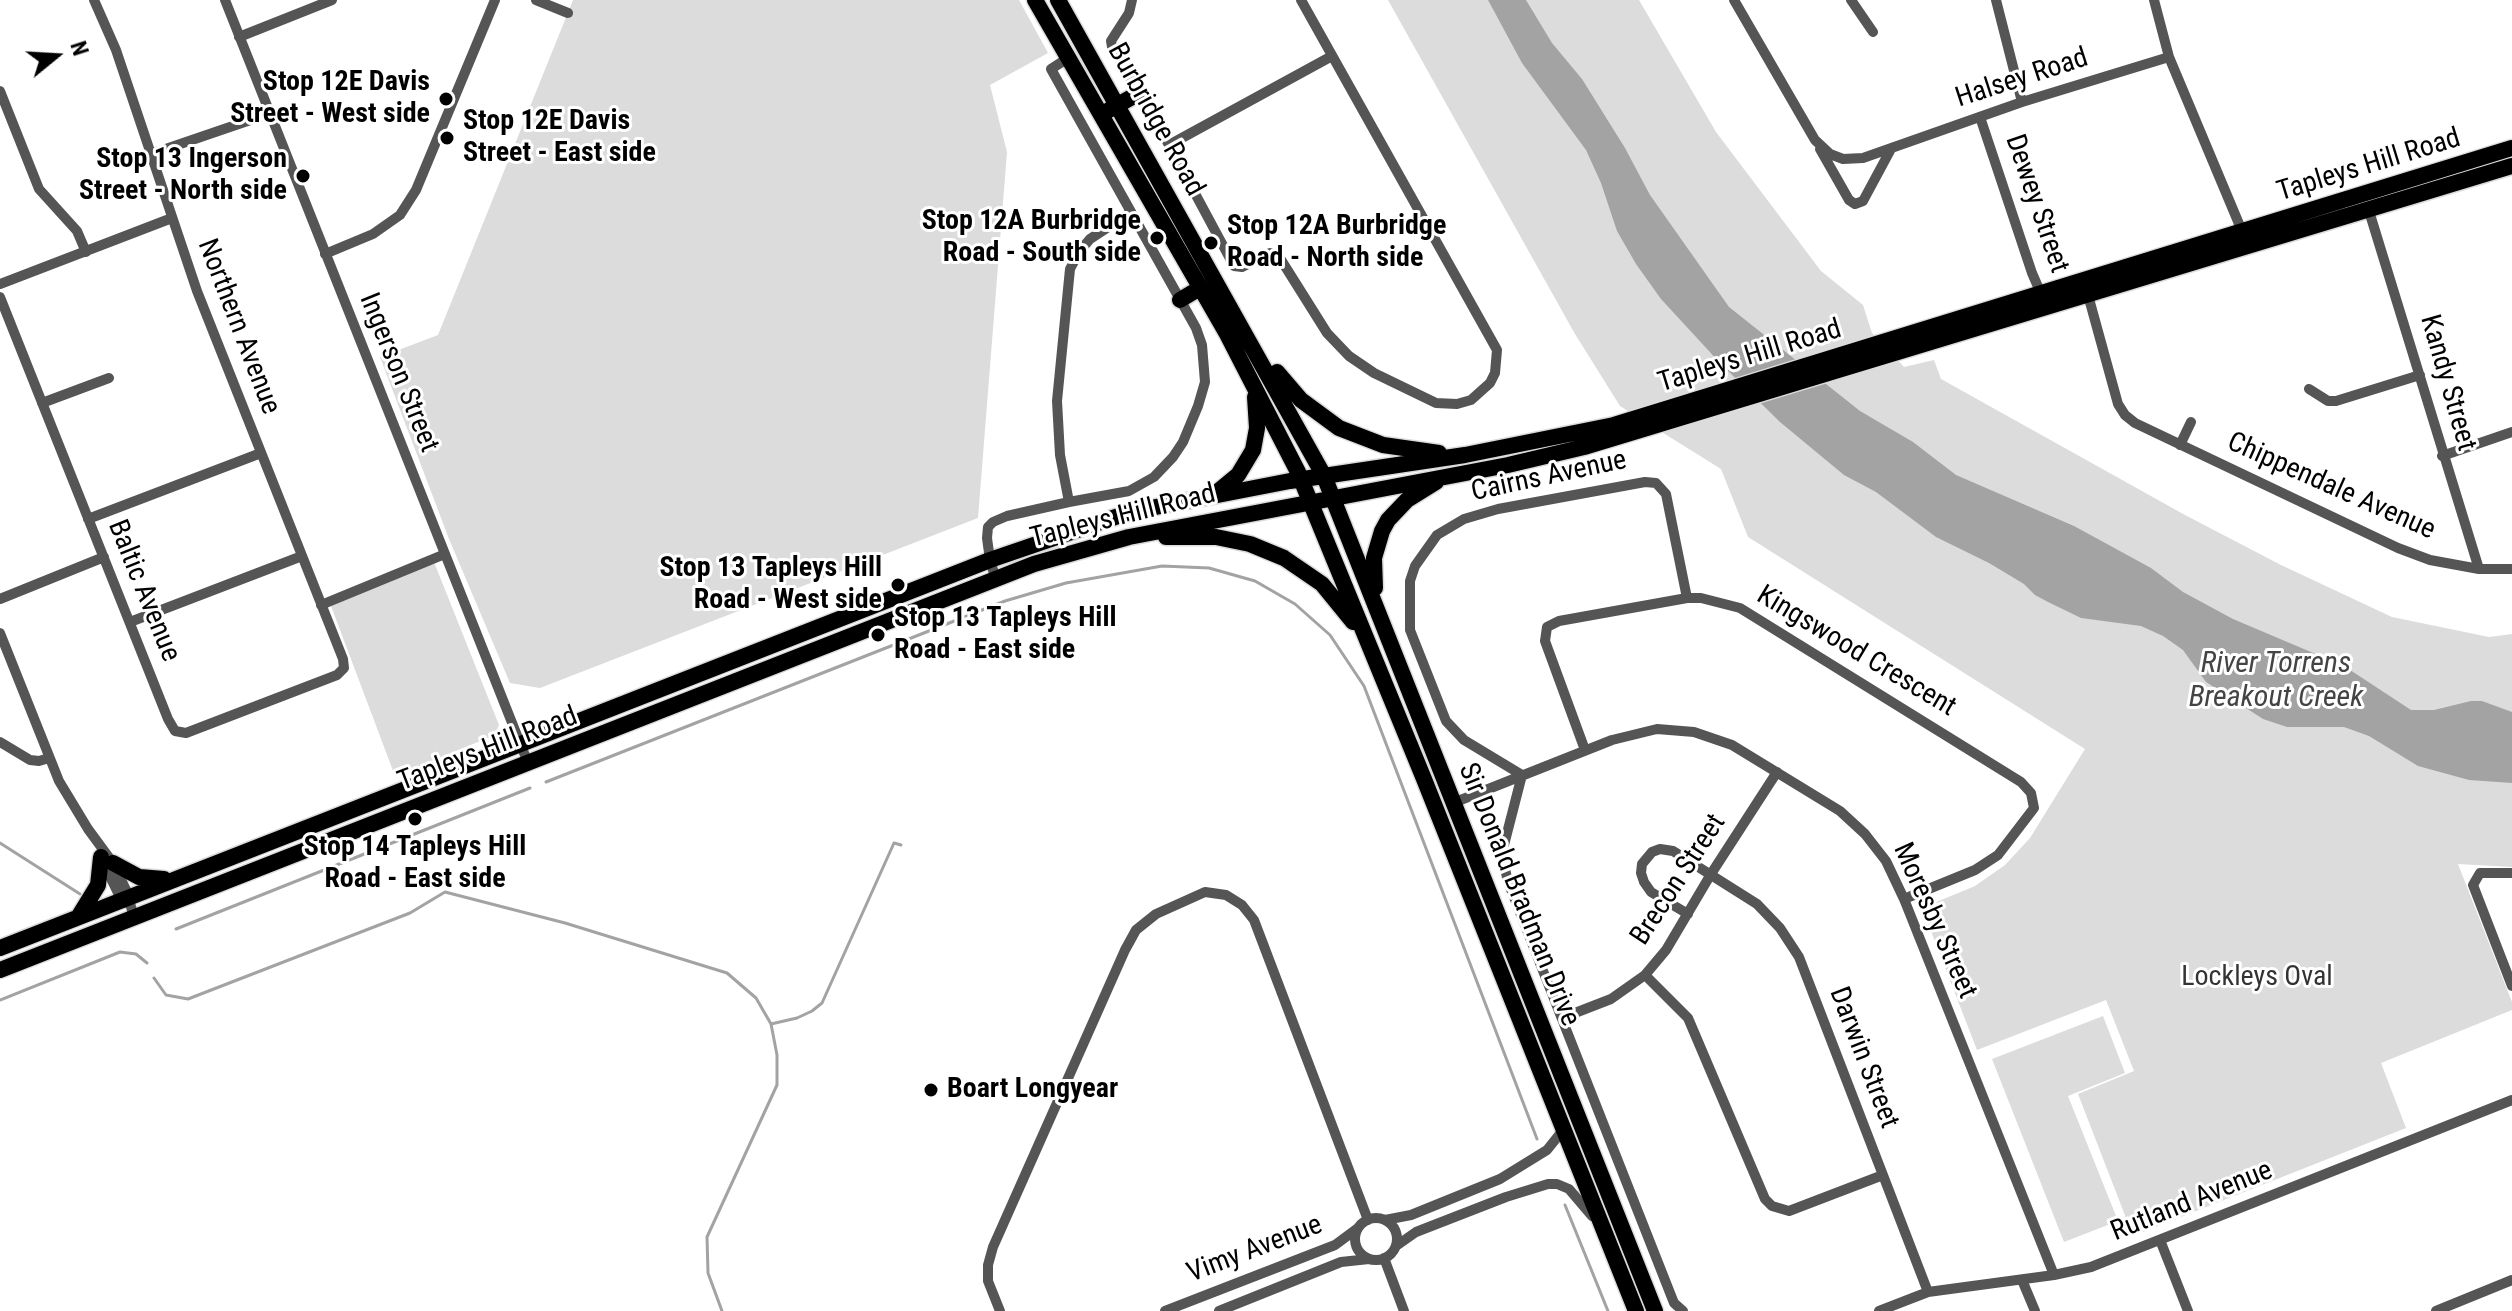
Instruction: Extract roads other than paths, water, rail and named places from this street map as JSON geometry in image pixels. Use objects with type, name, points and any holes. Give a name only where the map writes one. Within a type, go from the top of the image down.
[{"type":"main road","name":"Burbridge Road","points":[[1035,0],[1254,385],[1311,501]]},
{"type":"main road","name":"Burbridge Road","points":[[1058,0],[1333,497]]},
{"type":"main road","points":[[1101,115],[1139,93]]},
{"type":"main road","name":"Tapleys Hill Road","points":[[2367,203],[2512,148]]},
{"type":"main road","name":"Tapleys Hill Road","points":[[0,948],[990,560],[1130,512],[1324,476],[1465,455],[1596,430],[1709,403],[1853,366],[1988,318],[2245,239],[2367,203],[2512,166]]},
{"type":"main road","points":[[1180,300],[1200,288]]},
{"type":"main road","name":"Tapleys Hill Road","points":[[0,970],[1034,564],[1129,537],[1572,451],[1833,357],[1988,318]]},
{"type":"main road","points":[[1255,352],[1266,360],[1301,400],[1339,428],[1383,445],[1412,451],[1465,455]]},
{"type":"main road","points":[[1214,495],[1238,475],[1253,450],[1257,428],[1254,385]]},
{"type":"main road","points":[[1375,604],[1374,558],[1382,531],[1407,500],[1444,477]]},
{"type":"main road","name":"Sir Donald Bradman Drive","points":[[1333,497],[1655,1311]]},
{"type":"main road","name":"Sir Donald Bradman Drive","points":[[1311,501],[1636,1311]]},
{"type":"main road","points":[[1129,537],[1216,537],[1250,544],[1284,558],[1322,584],[1366,639]]},
{"type":"main road","points":[[1424,779],[1453,803],[1442,828]]},
{"type":"main road","points":[[78,918],[98,885],[107,860],[139,877],[173,879]]},
{"type":"street","name":"Northern Avenue","points":[[94,0],[116,50],[197,291],[344,668]]},
{"type":"street","name":"Ingerson Street","points":[[225,0],[528,763]]},
{"type":"street","points":[[239,37],[332,0]]},
{"type":"street","points":[[325,254],[373,234],[400,215],[416,190],[495,0]]},
{"type":"street","points":[[536,0],[568,13]]},
{"type":"street","points":[[1132,0],[1129,13],[1111,41],[1234,266],[1242,267],[1270,253],[1278,255],[1327,333],[1349,356],[1374,373],[1436,403],[1447,405],[1471,400],[1490,383],[1495,373],[1497,350],[1301,0]]},
{"type":"street","points":[[1734,0],[1849,200],[1855,204],[1863,201],[1891,149]]},
{"type":"street","points":[[1851,0],[1873,32]]},
{"type":"street","points":[[1996,0],[2022,102]]},
{"type":"street","points":[[2154,0],[2169,57],[2245,239]]},
{"type":"street","points":[[1169,145],[1332,56]]},
{"type":"street","name":"Halsey Road","points":[[1815,140],[1830,154],[1843,159],[1863,158],[2022,102],[2169,57]]},
{"type":"street","name":"Burbridge Road","points":[[1068,58],[1051,69],[1202,345],[1205,382],[1183,442],[1154,477],[1129,491],[1110,496]]},
{"type":"street","points":[[0,91],[39,189],[77,231],[86,252]]},
{"type":"street","points":[[151,154],[268,114]]},
{"type":"street","name":"Dewey Street","points":[[1980,117],[2043,301]]},
{"type":"street","name":"Kandy Street","points":[[2367,203],[2479,569]]},
{"type":"street","points":[[1069,502],[1060,455],[1057,401],[1070,269],[1090,239],[1131,212]]},
{"type":"street","points":[[0,284],[172,218]]},
{"type":"street","name":"Chippendale Avenue","points":[[2086,288],[2123,412],[2135,423],[2398,548],[2430,560],[2479,569],[2512,569]]},
{"type":"street","name":"Baltic Avenue","points":[[0,297],[175,731],[186,733],[337,675],[344,668]]},
{"type":"street","points":[[2309,389],[2328,401],[2336,401],[2420,375]]},
{"type":"street","points":[[42,403],[109,378]]},
{"type":"street","points":[[2180,445],[2191,422]]},
{"type":"street","points":[[2442,456],[2512,432]]},
{"type":"street","points":[[88,519],[261,453]]},
{"type":"street","name":"Cairns Avenue","points":[[1522,775],[1464,740],[1446,721],[1410,630],[1408,591],[1415,566],[1437,535],[1464,519],[1498,509],[1645,482],[1656,483],[1666,494],[1687,598]]},
{"type":"street","name":"Tapleys Hill Road","points":[[996,580],[990,560],[988,527],[993,522],[1069,502],[1110,496]]},
{"type":"street","points":[[321,605],[445,554]]},
{"type":"street","points":[[130,622],[302,556]]},
{"type":"street","points":[[0,599],[104,557]]},
{"type":"street","name":"Kingswood Crescent","points":[[1585,750],[1545,641],[1547,627],[1559,621],[1687,598],[1701,598],[1740,608],[2021,782],[2031,793],[2034,808],[1998,855],[1975,870],[1904,899]]},
{"type":"street","points":[[0,633],[59,781],[107,860],[134,917]]},
{"type":"street","name":"Moresby Street","points":[[1453,803],[1612,740],[1657,729],[1694,732],[1732,745],[1840,811],[1865,834],[1886,861],[1904,899],[2054,1275]]},
{"type":"street","points":[[0,742],[30,760],[49,758]]},
{"type":"street","name":"Brecon Street","points":[[1562,1018],[1611,999],[1645,975],[1666,950],[1777,772]]},
{"type":"street","name":"Sir Donald Bradman Drive","points":[[1522,775],[1504,845],[1508,882],[1674,1303],[1683,1311]]},
{"type":"street","name":"Darwin Street","points":[[1688,914],[1651,892],[1641,873],[1644,860],[1652,852],[1667,849],[1757,904],[1780,928],[1799,957],[1928,1292]]},
{"type":"street","points":[[2512,873],[2487,871],[2474,881],[2475,892],[2512,986]]},
{"type":"street","points":[[1000,1311],[988,1281],[993,1247],[1125,950],[1136,930],[1156,914],[1205,892],[1226,895],[1254,920],[1368,1220]]},
{"type":"street","points":[[1645,975],[1688,1018],[1765,1199],[1772,1206],[1789,1211],[1883,1175]]},
{"type":"street","name":"Rutland Avenue","points":[[1879,1311],[1928,1292],[2091,1267],[2512,1100]]},
{"type":"street","points":[[1563,1130],[1547,1150],[1500,1179],[1411,1215],[1368,1220],[1358,1228],[1356,1245],[1369,1259],[1384,1258],[1416,1232],[1548,1184],[1557,1184],[1577,1196],[1605,1234]]},
{"type":"street","points":[[1385,1220],[1396,1232],[1396,1246]]},
{"type":"street","name":"Vimy Avenue","points":[[1165,1311],[1335,1245],[1358,1228]]},
{"type":"street","points":[[2160,1240],[2188,1311]]},
{"type":"street","points":[[1384,1258],[1404,1311]]},
{"type":"street","name":"Vimy Avenue","points":[[1219,1311],[1341,1262],[1369,1259]]},
{"type":"street","points":[[2022,1280],[2035,1311]]},
{"type":"street","points":[[2436,1311],[2512,1280]]},
{"type":"water","name":"River Torrens Breakout Creek","points":[[1488,0],[1526,0],[1552,43],[1582,79],[1650,195],[1729,307],[1860,411],[1913,442],[1956,475],[2074,526],[2151,568],[2183,592],[2233,619],[2344,666],[2411,710],[2434,710],[2482,701],[2512,712],[2512,783],[2469,780],[2418,766],[2369,736],[2344,727],[2287,727],[2263,719],[2206,682],[2183,650],[2163,636],[2141,626],[2081,618],[2048,602],[1989,563],[1936,537],[1876,492],[1844,475],[1780,422],[1661,299],[1617,231],[1586,150],[1522,63]]},
{"type":"waterway","points":[[546,782],[1005,601],[1066,583],[1162,566],[1209,568],[1255,581],[1295,604],[1330,635],[1364,686],[1537,1139]]},
{"type":"waterway","points":[[176,929],[530,788]]},
{"type":"waterway","points":[[0,843],[80,894]]},
{"type":"waterway","points":[[771,1024],[797,1018],[822,1003],[894,843],[901,845]]},
{"type":"waterway","points":[[154,978],[166,995],[188,999],[410,913],[445,892],[565,923],[727,973],[756,998],[771,1024],[777,1055],[777,1085],[707,1237],[708,1273],[722,1311]]},
{"type":"waterway","points":[[0,1000],[120,952],[136,954],[147,963]]},
{"type":"waterway","points":[[1565,1205],[1608,1311]]},
{"type":"place","name":"Stop 12E Davis Street - West side","points":[[446,99]]},
{"type":"place","name":"Stop 12E Davis Street - East side","points":[[447,138]]},
{"type":"place","name":"Stop 13 Ingerson Street - North side","points":[[303,176]]},
{"type":"place","name":"Stop 12A Burbridge Road - South side","points":[[1157,238]]},
{"type":"place","name":"Stop 12A Burbridge Road - North side","points":[[1211,243]]},
{"type":"place","name":"Stop 13 Tapleys Hill Road - West side","points":[[898,585]]},
{"type":"place","name":"Stop 13 Tapleys Hill Road - East side","points":[[878,635]]},
{"type":"place","name":"Stop 14 Tapleys Hill Road - East side","points":[[415,819]]},
{"type":"place","name":"Boart Longyear","points":[[931,1090]]},
{"type":"park label","name":"Lockleys Oval","points":[[2257,978]]}]
